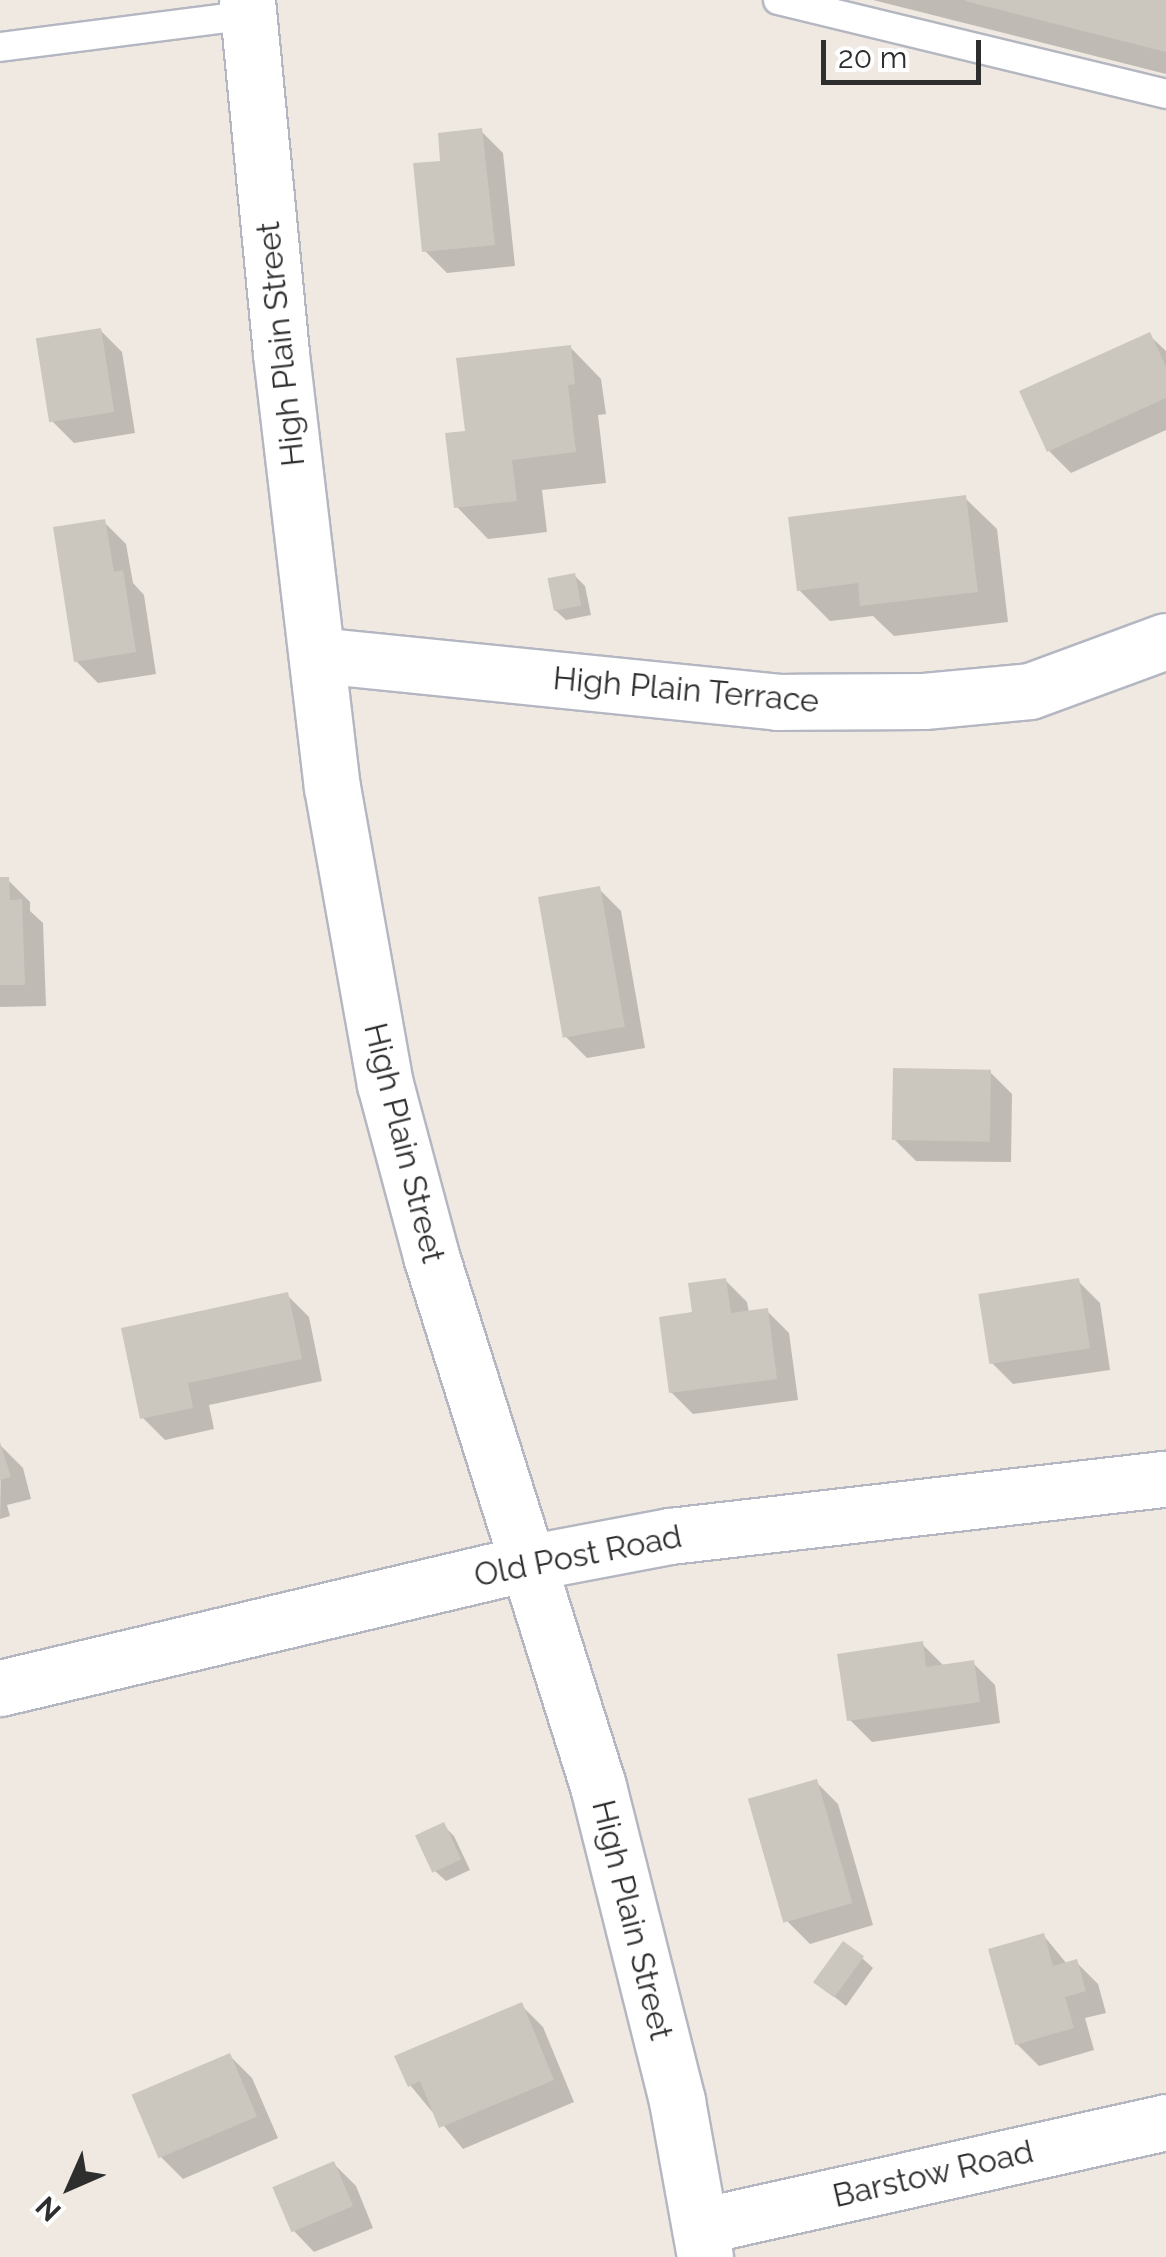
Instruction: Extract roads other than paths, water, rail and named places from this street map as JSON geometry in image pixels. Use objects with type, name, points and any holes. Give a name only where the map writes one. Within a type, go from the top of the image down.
[{"type":"street","name":"High Plain Street","points":[[248,8],[281,354],[335,806],[385,1084],[426,1240],[622,1875],[678,2101],[703,2241]]},
{"type":"street","name":"High Plain Terrace","points":[[317,655],[777,702],[924,702],[1030,691],[1166,641]]},
{"type":"street","name":"Old Post Road","points":[[0,1688],[527,1563],[670,1536],[1166,1479]]},
{"type":"street","name":"Barstow Road","points":[[703,2241],[1166,2122]]},
{"type":"lane","points":[[778,0],[1166,94]]},
{"type":"lane","points":[[0,47],[248,8]]}]
